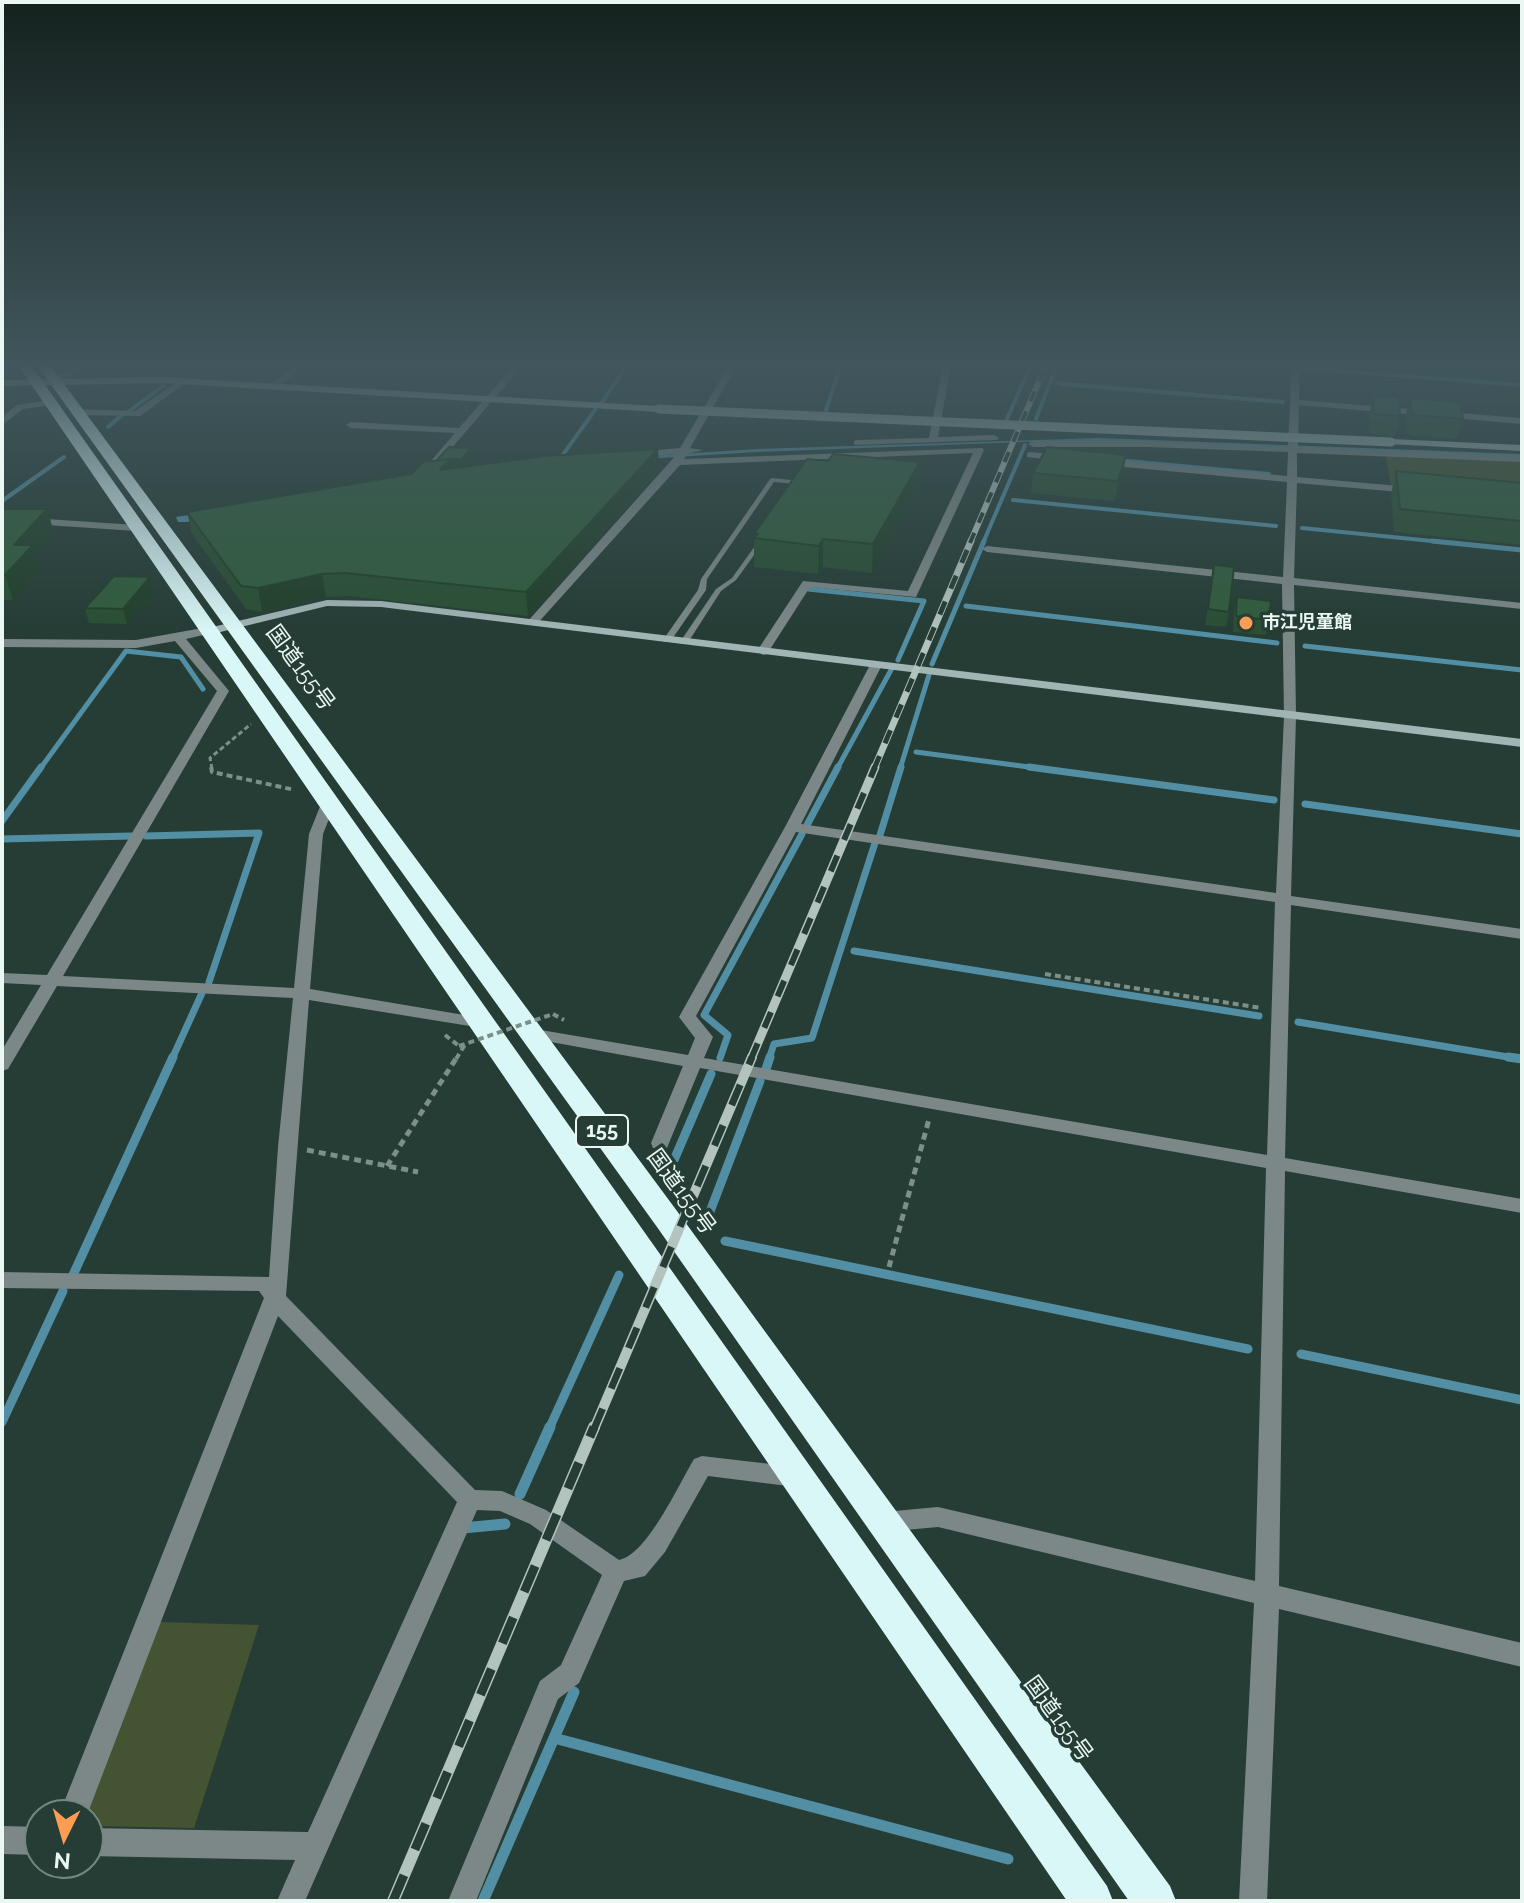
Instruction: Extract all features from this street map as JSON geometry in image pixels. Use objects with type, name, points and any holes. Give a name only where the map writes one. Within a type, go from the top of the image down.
[{"type":"highway","name":"国道155号","points":[[91,454],[136,528],[221,628],[263,713],[1092,1901]]},
{"type":"highway","name":"国道155号","points":[[97,454],[221,628],[667,1219],[1155,1901]]},
{"type":"street","points":[[435,476],[418,481],[441,454]]},
{"type":"street","points":[[532,623],[683,454]]},
{"type":"street","points":[[677,462],[883,454]]},
{"type":"street","points":[[763,651],[807,583],[912,595],[977,454]]},
{"type":"street","points":[[1253,1901],[1267,1595],[1275,1161],[1290,716],[1288,582],[1293,454]]},
{"type":"street","points":[[1423,454],[1522,459]]},
{"type":"street","points":[[1030,455],[1076,459]]},
{"type":"street","points":[[1092,461],[1430,492]]},
{"type":"street","points":[[2,519],[136,528]]},
{"type":"street","points":[[987,549],[1522,606]]},
{"type":"street","points":[[4,646],[136,644],[179,638],[346,601],[1522,743]]},
{"type":"street","points":[[2,1065],[223,691],[179,638]]},
{"type":"street","points":[[660,1143],[704,1037],[687,1017],[792,827],[876,665]]},
{"type":"street","points":[[79,1799],[278,1290],[300,993],[322,795]]},
{"type":"street","points":[[792,827],[1522,934]]},
{"type":"street","points":[[2,978],[300,993],[482,1023]]},
{"type":"street","points":[[529,1033],[1522,1206]]},
{"type":"street","points":[[2,1280],[264,1283],[470,1500],[502,1501],[538,1517],[616,1571],[636,1568],[657,1544],[702,1466],[797,1477]]},
{"type":"street","points":[[291,1901],[470,1500]]},
{"type":"street","points":[[882,1523],[938,1517],[1522,1655]]},
{"type":"street","points":[[462,1901],[549,1690],[570,1674],[616,1571]]},
{"type":"street","points":[[2,1840],[24,1841]]},
{"type":"street","points":[[104,1842],[315,1846]]},
{"type":"lane","points":[[667,640],[702,590],[704,579],[772,480],[799,482],[792,496]]},
{"type":"lane","points":[[684,642],[718,590],[734,579],[767,532]]},
{"type":"path","points":[[263,713],[210,758],[212,772],[322,795]]},
{"type":"path","points":[[1045,974],[1279,1011]]},
{"type":"path","points":[[459,1046],[553,1014]]},
{"type":"path","points":[[387,1166],[460,1050],[482,1023]]},
{"type":"path","points":[[889,1267],[932,1105]]},
{"type":"path","points":[[287,1147],[418,1172]]},
{"type":"green space","points":[[1385,454],[1522,461],[1522,497],[1391,485]]},
{"type":"green space","points":[[159,1622],[259,1625],[194,1828],[104,1826],[104,1799],[89,1799]]},
{"type":"water","points":[[728,454],[627,460],[418,484],[187,522],[178,522],[176,517],[422,480],[629,457]]},
{"type":"water","points":[[1428,454],[1517,454],[1522,454],[1522,457]]},
{"type":"building","points":[[443,454],[466,454],[462,459],[437,460]]},
{"type":"building","points":[[654,454],[526,592],[345,573],[322,574],[258,588],[241,586],[187,512],[411,474],[423,462],[450,459],[440,470],[545,456]]},
{"type":"building","points":[[833,454],[920,462],[873,544],[823,539],[819,546],[754,538],[807,459],[828,461]]},
{"type":"building","points":[[1043,454],[1126,455],[1118,481],[1033,473]]},
{"type":"building","points":[[1396,471],[1522,483],[1522,521],[1400,509]]},
{"type":"building","points":[[2,509],[47,509],[14,545],[33,545],[5,575],[2,575]]},
{"type":"building","points":[[1214,565],[1234,567],[1229,612],[1208,609]]},
{"type":"building","points":[[114,576],[150,577],[123,609],[85,608]]},
{"type":"building","points":[[1237,597],[1271,601],[1269,620],[1236,616]]},
{"type":"waterway","points":[[983,543],[1021,454]]},
{"type":"waterway","points":[[2,501],[64,457]]},
{"type":"waterway","points":[[1116,460],[1269,474]]},
{"type":"waterway","points":[[1013,500],[1276,526]]},
{"type":"waterway","points":[[1302,528],[1522,550]]},
{"type":"waterway","points":[[932,664],[984,541]]},
{"type":"waterway","points":[[808,589],[924,601],[898,660]]},
{"type":"waterway","points":[[966,606],[1277,643]]},
{"type":"waterway","points":[[1305,646],[1522,670]]},
{"type":"waterway","points":[[40,769],[126,651],[181,657],[203,689]]},
{"type":"waterway","points":[[837,769],[891,670]]},
{"type":"waterway","points":[[900,769],[929,675]]},
{"type":"waterway","points":[[916,752],[1033,768]]},
{"type":"waterway","points":[[2,821],[41,767]]},
{"type":"waterway","points":[[807,825],[838,767]]},
{"type":"waterway","points":[[880,835],[901,767]]},
{"type":"waterway","points":[[1029,767],[1033,768]]},
{"type":"waterway","points":[[1033,768],[1044,769]]},
{"type":"waterway","points":[[1033,768],[1274,800]]},
{"type":"waterway","points":[[1305,804],[1522,834]]},
{"type":"waterway","points":[[146,836],[259,833],[209,982]]},
{"type":"waterway","points":[[720,1058],[728,1035],[704,1015],[802,834]]},
{"type":"waterway","points":[[2,839],[131,836]]},
{"type":"waterway","points":[[769,1059],[774,1044],[812,1038],[875,843]]},
{"type":"waterway","points":[[854,951],[1259,1016]]},
{"type":"waterway","points":[[172,1059],[202,993]]},
{"type":"waterway","points":[[1298,1022],[1508,1057]]},
{"type":"waterway","points":[[73,1275],[173,1057]]},
{"type":"waterway","points":[[766,1069],[770,1057]]},
{"type":"waterway","points":[[1508,1057],[1522,1059]]},
{"type":"waterway","points":[[1508,1057],[1520,1059]]},
{"type":"waterway","points":[[668,1174],[711,1074]]},
{"type":"waterway","points":[[706,1222],[760,1081]]},
{"type":"waterway","points":[[725,1241],[1248,1349]]},
{"type":"waterway","points":[[549,1429],[619,1275]]},
{"type":"waterway","points":[[2,1422],[63,1291]]},
{"type":"waterway","points":[[1301,1354],[1522,1400]]},
{"type":"waterway","points":[[520,1494],[550,1427]]},
{"type":"waterway","points":[[463,1528],[505,1524]]},
{"type":"waterway","points":[[483,1901],[574,1692]]},
{"type":"waterway","points":[[554,1738],[1008,1859]]},
{"type":"railway","points":[[970,543],[1008,454]]},
{"type":"railway","points":[[874,769],[971,541]]},
{"type":"railway","points":[[751,1059],[875,767]]},
{"type":"railway","points":[[594,1429],[752,1057]]},
{"type":"railway","points":[[393,1901],[594,1427]]},
{"type":"place","name":"市江児童館","points":[[1246,623]]}]
